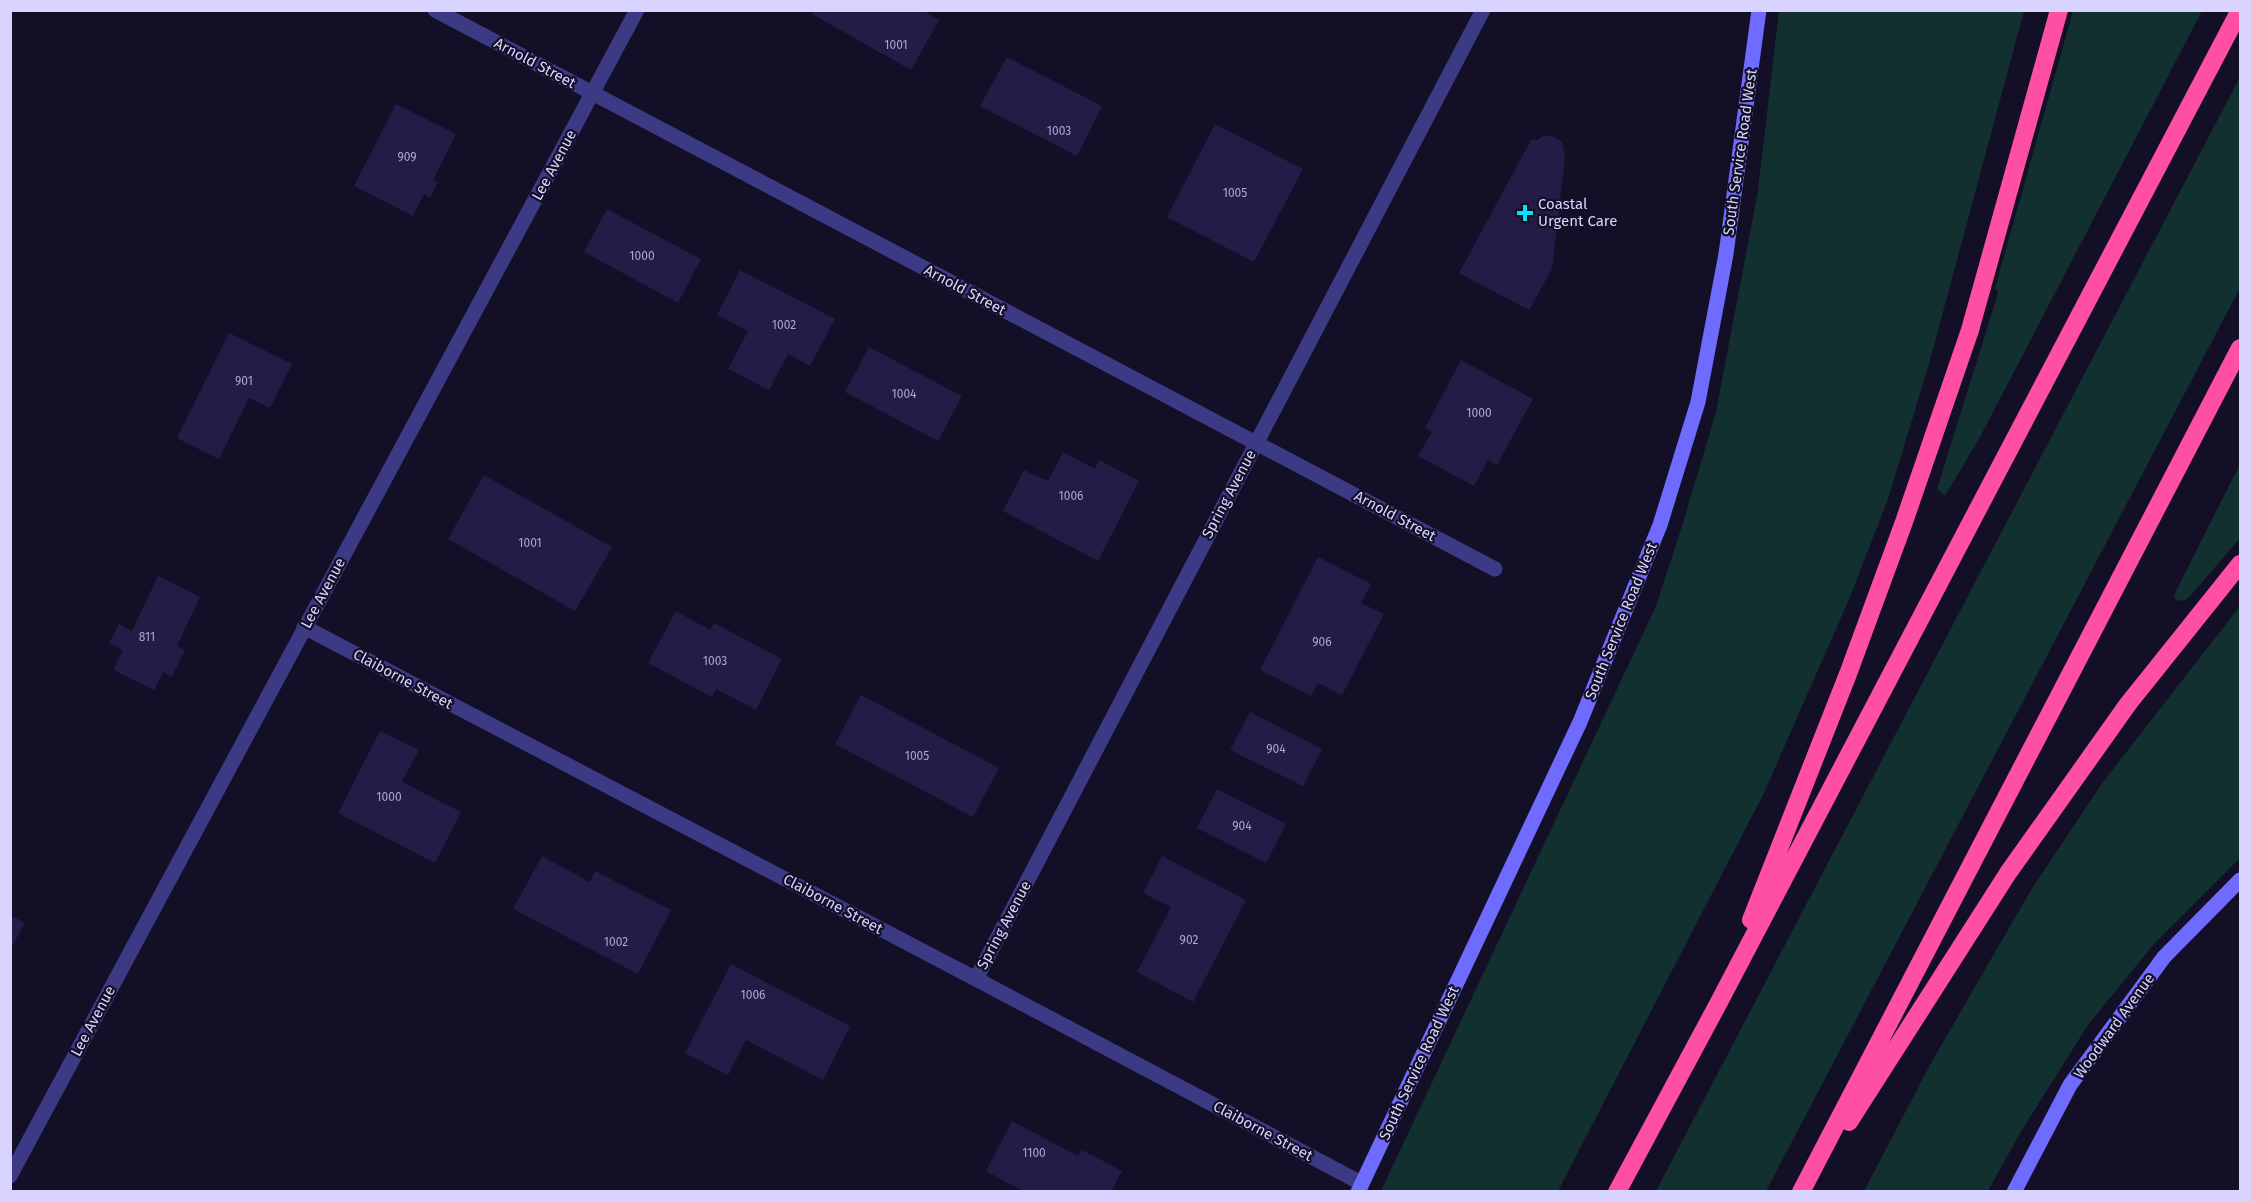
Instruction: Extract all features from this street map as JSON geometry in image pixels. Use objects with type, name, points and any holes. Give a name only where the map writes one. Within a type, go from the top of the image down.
[{"type":"highway","points":[[1718,1004],[1848,674],[1904,522],[1970,330],[2059,10]]},
{"type":"highway","points":[[1617,1191],[1718,1004],[2240,10]]},
{"type":"highway","points":[[1802,1191],[2241,348]]},
{"type":"highway","points":[[1802,1191],[2008,873],[2128,704],[2241,564]]},
{"type":"main road","name":"South Service Road West","points":[[1359,1187],[1580,722],[1660,525],[1700,391],[1726,254],[1759,10]]},
{"type":"main road","name":"Woodward Avenue","points":[[2014,1191],[2070,1085],[2164,957],[2241,880]]},
{"type":"street","name":"Arnold Street","points":[[435,10],[1495,569]]},
{"type":"street","name":"Lee Avenue","points":[[10,1176],[637,10]]},
{"type":"street","name":"Spring Avenue","points":[[976,979],[1483,10]]},
{"type":"street","name":"Claiborne Street","points":[[304,627],[976,979],[1359,1187]]},
{"type":"green space","points":[[1779,11],[2024,11],[1929,364],[1888,499],[1850,597],[1764,793],[1558,1191],[1381,1191],[1656,606],[1716,412],[1758,190]]},
{"type":"green space","points":[[2073,11],[2202,11],[1980,437],[1945,496],[1937,489],[1998,293],[1995,288]]},
{"type":"green space","points":[[2240,77],[2240,288],[1766,1191],[1656,1191]]},
{"type":"green space","points":[[2240,464],[2240,538],[2190,596],[2182,601],[2175,599],[2174,595]]},
{"type":"green space","points":[[2240,606],[2240,858],[2154,944],[2088,1025],[2020,1133],[1988,1191],[1864,1191],[1931,1063],[2031,890],[2103,782]]},
{"type":"building","points":[[814,10],[922,10],[939,20],[911,70],[812,14]]},
{"type":"building","points":[[1007,57],[1102,106],[1077,156],[980,106]]},
{"type":"building","points":[[396,104],[456,134],[433,180],[438,182],[430,198],[424,194],[413,216],[354,186]]},
{"type":"building","points":[[1215,124],[1303,169],[1254,262],[1167,217]]},
{"type":"building","name":"Coastal Urgent Care","points":[[1544,135],[1555,137],[1562,142],[1565,158],[1552,269],[1529,310],[1459,273],[1531,140],[1538,140]]},
{"type":"building","points":[[607,209],[701,259],[678,303],[584,252]]},
{"type":"building","points":[[740,270],[835,319],[810,366],[788,354],[769,390],[728,369],[748,331],[717,315]]},
{"type":"building","points":[[229,333],[292,364],[270,408],[249,398],[219,459],[177,438]]},
{"type":"building","points":[[869,347],[962,396],[938,441],[845,392]]},
{"type":"building","points":[[1461,360],[1533,399],[1497,465],[1488,460],[1474,486],[1418,456],[1432,432],[1425,428]]},
{"type":"building","points":[[1063,452],[1095,469],[1099,460],[1139,481],[1098,561],[1003,511],[1024,470],[1048,481]]},
{"type":"building","points":[[484,475],[612,547],[575,611],[448,539]]},
{"type":"building","points":[[1318,557],[1371,584],[1361,603],[1384,614],[1342,695],[1318,683],[1311,696],[1260,670]]},
{"type":"building","points":[[158,576],[200,597],[177,646],[185,650],[172,677],[163,672],[154,690],[113,670],[123,650],[109,643],[119,624],[132,631]]},
{"type":"building","points":[[676,611],[710,630],[714,623],[782,659],[756,710],[716,689],[712,697],[648,663]]},
{"type":"building","points":[[861,695],[999,768],[973,817],[835,744]]},
{"type":"building","points":[[1250,712],[1322,749],[1303,786],[1230,750]]},
{"type":"building","points":[[380,731],[419,750],[402,782],[461,812],[435,863],[338,813]]},
{"type":"building","points":[[1217,789],[1286,824],[1266,863],[1197,828]]},
{"type":"building","points":[[542,856],[590,882],[595,871],[671,910],[638,974],[513,909]]},
{"type":"building","points":[[1162,856],[1246,900],[1193,1002],[1137,972],[1171,907],[1143,893]]},
{"type":"building","points":[[10,915],[25,923],[10,950]]},
{"type":"building","points":[[731,964],[850,1026],[823,1080],[746,1040],[728,1075],[685,1053]]},
{"type":"building","points":[[1012,1121],[1078,1156],[1082,1150],[1122,1171],[1111,1192],[1024,1192],[986,1171]]},
{"type":"place","name":"Coastal Urgent Care","points":[[1525,213]]}]
